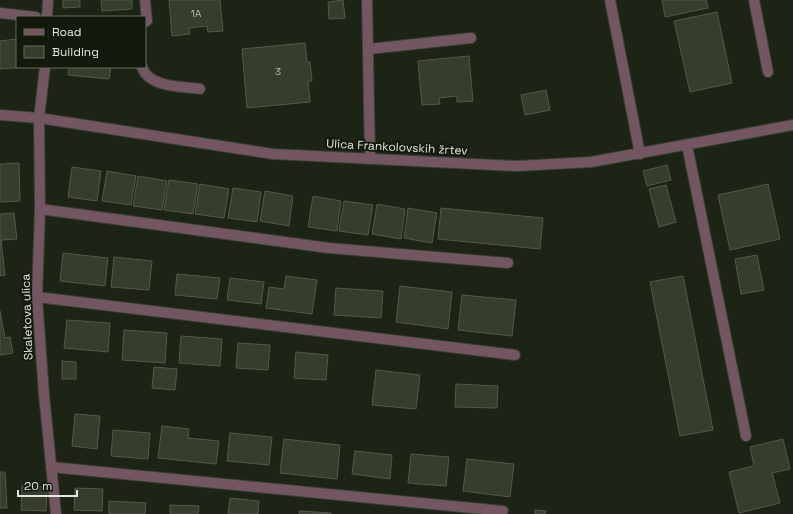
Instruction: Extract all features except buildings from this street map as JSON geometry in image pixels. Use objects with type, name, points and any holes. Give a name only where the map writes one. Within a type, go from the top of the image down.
[{"type":"street","points":[[47,16],[48,0]]},
{"type":"street","points":[[145,0],[146,16]]},
{"type":"street","points":[[367,0],[370,159]]},
{"type":"street","points":[[610,0],[640,154]]},
{"type":"street","points":[[754,0],[768,72]]},
{"type":"street","points":[[0,13],[27,16]]},
{"type":"street","points":[[369,49],[472,38]]},
{"type":"street","name":"Skaletova ulica","points":[[45,68],[39,118],[40,209],[37,297],[56,514]]},
{"type":"street","points":[[142,68],[146,76],[154,81],[200,89]]},
{"type":"street","name":"Ulica Frankolovskih žrtev","points":[[0,115],[39,118],[273,154],[517,166],[571,164],[640,154],[793,125]]},
{"type":"street","points":[[687,146],[746,436]]},
{"type":"street","points":[[40,209],[329,248],[508,263]]},
{"type":"street","points":[[37,297],[515,355]]},
{"type":"street","points":[[51,467],[504,512]]}]
